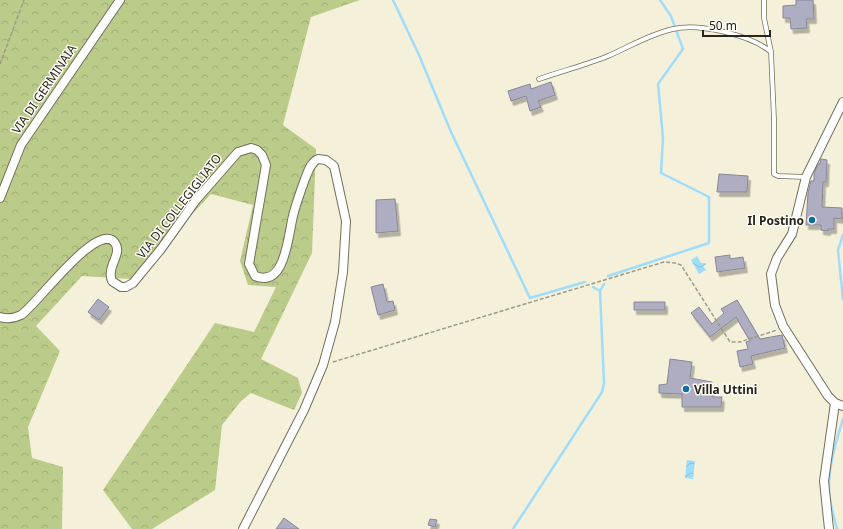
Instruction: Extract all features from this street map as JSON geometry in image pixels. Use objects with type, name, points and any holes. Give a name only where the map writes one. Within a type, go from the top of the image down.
[{"type":"street","name":"VIA DI GERMINAIA","points":[[0,198],[21,145],[120,0]]},
{"type":"street","points":[[843,102],[806,177],[792,234],[777,258],[771,274],[775,305],[784,326],[828,396],[835,403],[843,406]]},
{"type":"street","name":"VIA DI COLLEGIGLIATO","points":[[0,317],[14,317],[26,311],[76,258],[93,243],[104,238],[109,238],[114,241],[117,246],[116,256],[110,270],[112,281],[121,287],[130,285],[161,249],[196,200],[232,157],[245,149],[257,150],[262,155],[266,165],[264,187],[249,264],[255,276],[262,278],[272,276],[278,272],[283,262],[294,211],[310,166],[315,160],[322,159],[330,161],[334,166],[346,221],[342,279],[335,322],[323,365],[304,410],[243,529]]},
{"type":"street","points":[[828,529],[824,481],[835,403]]},
{"type":"lane","points":[[764,0],[764,18],[771,52],[774,119],[774,174],[778,176],[806,177]]},
{"type":"lane","points":[[539,79],[608,56],[673,29],[694,28],[717,30],[763,45],[771,52]]},
{"type":"path","points":[[0,64],[24,0]]},
{"type":"path","points":[[323,365],[664,262],[675,262],[681,265],[730,342],[736,343],[754,338],[773,332],[784,326]]},
{"type":"green space","points":[[0,0],[360,0],[311,17],[283,125],[316,149],[312,253],[261,359],[298,378],[302,393],[294,410],[251,393],[241,401],[222,425],[215,490],[152,529],[132,529],[103,490],[215,323],[254,332],[276,287],[248,285],[240,261],[253,205],[211,194],[131,279],[82,276],[36,326],[60,351],[28,427],[32,458],[63,467],[62,529],[0,529]]},
{"type":"water","points":[[697,256],[701,263],[706,263],[706,265],[703,266],[706,270],[699,274],[691,260]]},
{"type":"water","points":[[687,460],[695,461],[693,479],[685,478]]},
{"type":"building","points":[[796,0],[813,0],[814,19],[806,19],[807,28],[791,29],[790,18],[783,18],[783,6],[796,5]]},
{"type":"building","points":[[551,82],[555,95],[538,101],[541,107],[530,111],[526,96],[511,101],[508,91],[530,84],[531,89]]},
{"type":"building","points":[[821,159],[827,160],[826,182],[823,182],[822,207],[842,208],[842,219],[834,218],[834,229],[828,229],[828,231],[821,230],[821,225],[806,225],[808,193],[811,181],[814,181],[814,173],[818,164],[820,164]]},
{"type":"building","points":[[719,174],[748,176],[747,192],[717,192]]},
{"type":"building","points":[[395,199],[398,231],[376,233],[376,200]]},
{"type":"building","points":[[730,255],[730,259],[743,257],[745,268],[717,272],[715,257]]},
{"type":"building","points":[[383,284],[387,302],[393,301],[395,310],[378,315],[371,287]]},
{"type":"building","points":[[98,299],[109,307],[99,320],[88,312]]},
{"type":"building","points":[[737,300],[760,339],[782,335],[785,348],[751,356],[753,364],[740,367],[737,351],[748,349],[746,342],[750,341],[736,317],[710,337],[691,313],[699,307],[712,324],[724,313],[721,309]]},
{"type":"building","points":[[634,302],[665,302],[665,310],[634,310]]},
{"type":"building","name":"Villa Uttini","points":[[670,359],[692,362],[690,378],[712,382],[712,397],[722,397],[721,407],[682,407],[682,394],[659,393],[659,385],[667,384]]},
{"type":"building","points":[[284,518],[299,529],[276,529]]},
{"type":"building","points":[[430,519],[437,520],[435,527],[428,525]]},
{"type":"waterway","points":[[393,0],[419,55],[451,132],[530,298],[585,282]]},
{"type":"waterway","points":[[608,276],[709,243],[709,197],[661,173],[663,138],[658,84],[683,49],[671,16],[660,0]]},
{"type":"waterway","points":[[843,235],[838,250],[843,300]]},
{"type":"waterway","points":[[513,529],[602,392],[604,383],[600,291],[604,284]]},
{"type":"waterway","points":[[593,287],[600,291]]},
{"type":"waterway","points":[[837,529],[830,501],[829,483],[833,455],[843,419]]},
{"type":"place","name":"Il Postino","points":[[812,220]]},
{"type":"place","name":"Villa Uttini","points":[[686,389]]}]
